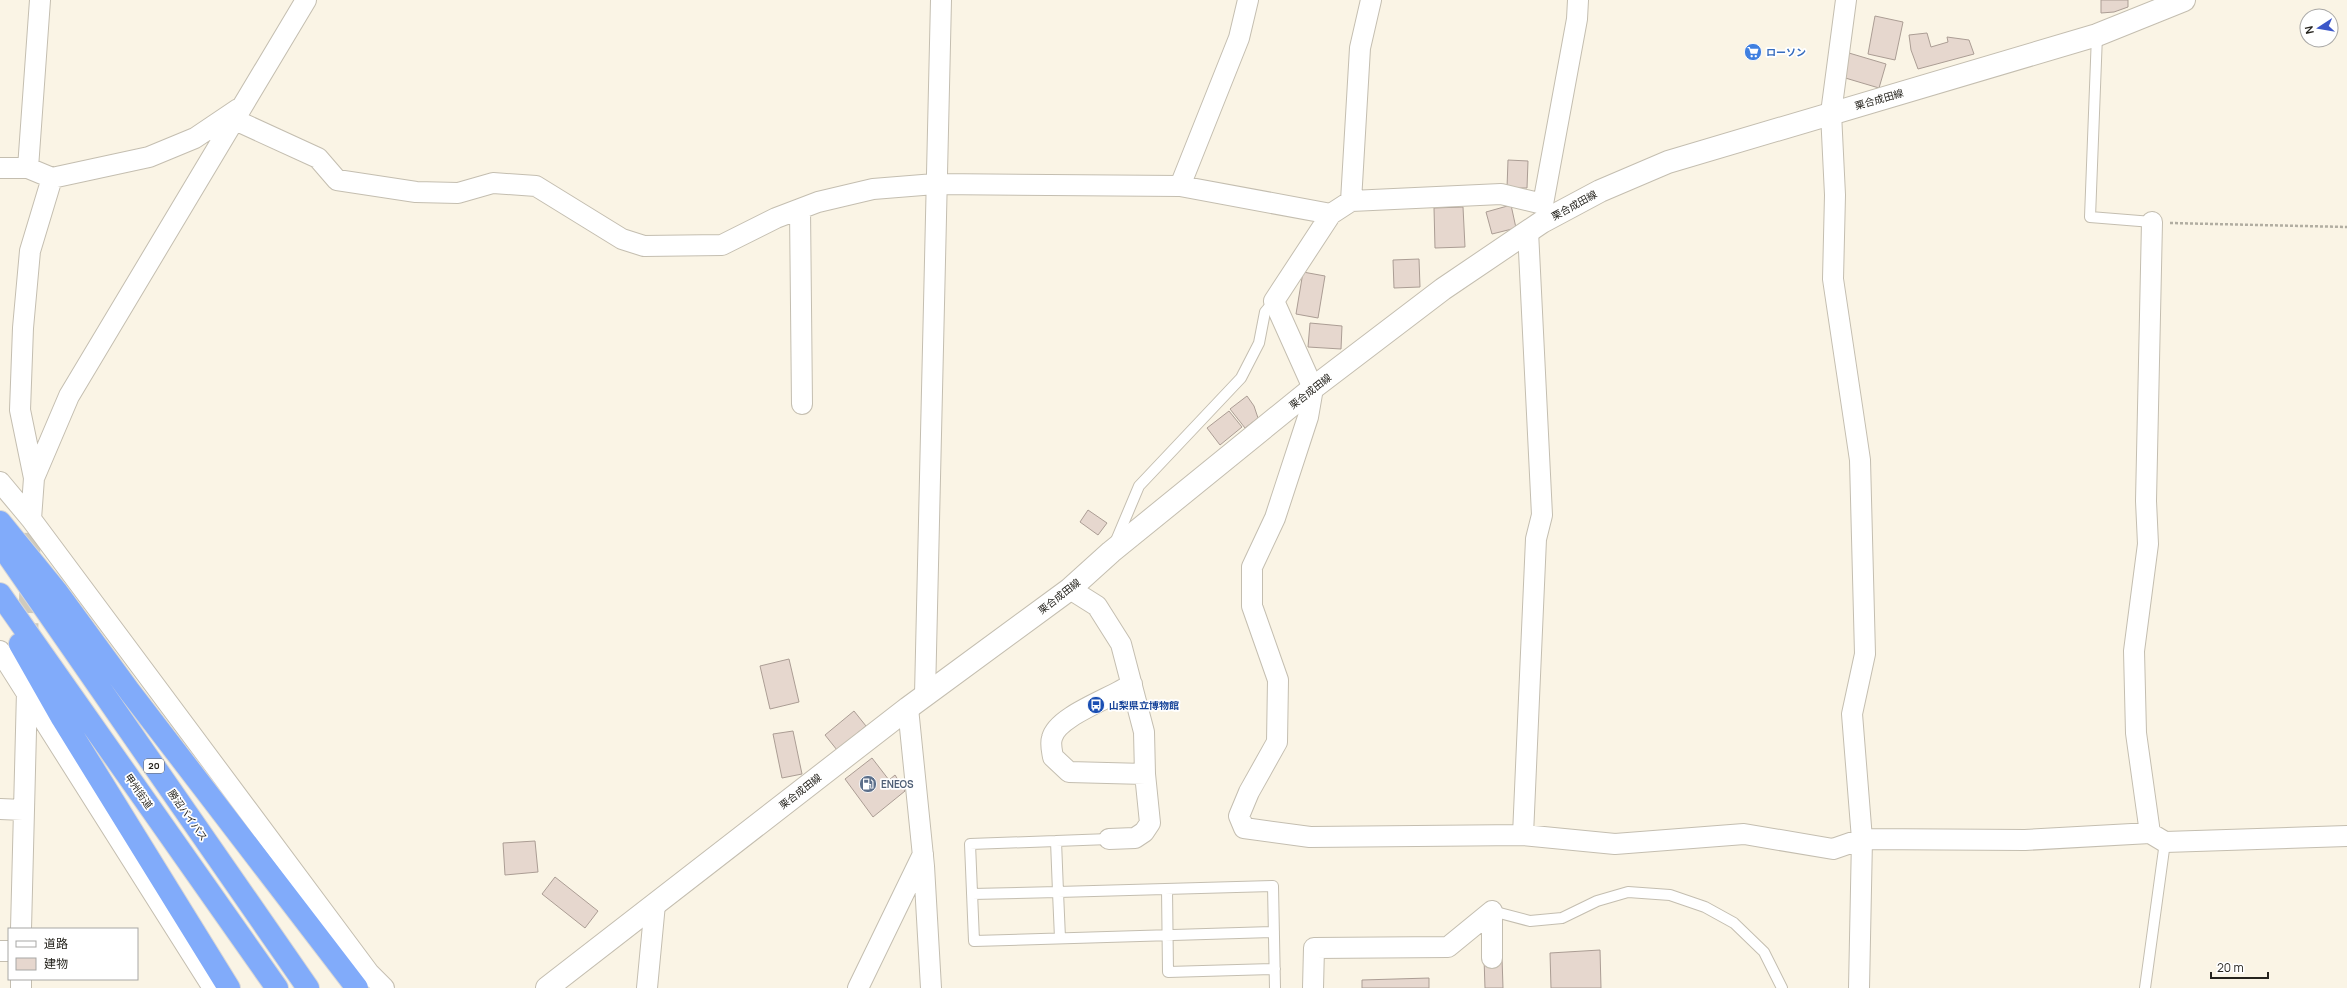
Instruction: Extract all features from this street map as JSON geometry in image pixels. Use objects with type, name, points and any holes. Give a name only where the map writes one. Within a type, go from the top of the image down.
[{"type":"highway","points":[[0,522],[57,592],[130,692],[357,988]]},
{"type":"highway","name":"勝沼バイパス","points":[[0,544],[308,988]]},
{"type":"highway","name":"甲州街道","points":[[0,594],[278,988]]},
{"type":"highway","points":[[0,607],[62,718],[229,988]]},
{"type":"main road","name":"栗合成田線","points":[[547,988],[925,695],[1070,590],[1111,552],[1313,388],[1538,219],[1668,162],[2097,35],[2184,0]]},
{"type":"street","points":[[28,168],[40,0]]},
{"type":"street","points":[[34,478],[69,396],[306,0]]},
{"type":"street","points":[[925,695],[935,184],[941,0]]},
{"type":"street","points":[[1180,186],[1239,38],[1248,0]]},
{"type":"street","points":[[1350,201],[1360,48],[1371,0]]},
{"type":"street","points":[[1523,835],[1536,539],[1542,515],[1538,219],[1577,19],[1578,0]]},
{"type":"street","points":[[1846,0],[1831,113],[1835,195],[1833,279],[1860,460],[1865,654],[1852,714],[1862,839],[1859,988]]},
{"type":"street","points":[[0,168],[28,168],[52,178],[149,157],[195,138],[238,113]]},
{"type":"street","points":[[238,113],[318,158],[337,180],[416,192],[458,192],[493,183],[536,186],[622,239],[644,246],[722,245],[776,218],[818,202],[872,189],[935,184],[1180,186],[1331,214]]},
{"type":"street","points":[[31,518],[34,478],[20,410],[23,328],[30,251],[52,178]]},
{"type":"street","points":[[1538,219],[1501,194],[1350,201],[1331,214],[1274,302],[1313,388],[1308,417],[1275,518],[1252,567],[1252,606],[1278,680],[1277,742],[1249,792],[1239,816],[1244,828],[1310,837],[1523,835],[1615,844],[1744,834],[1833,849],[1862,839],[2025,840],[2158,837],[2347,836]]},
{"type":"street","points":[[800,209],[802,404]]},
{"type":"street","points":[[2152,222],[2146,501],[2148,544],[2134,652],[2136,733],[2158,837]]},
{"type":"street","points":[[0,482],[31,518],[258,826],[370,974],[384,988]]},
{"type":"street","points":[[1070,590],[1096,606],[1121,644],[1144,732],[1144,774],[1150,823],[1144,832],[1135,838],[1109,839]]},
{"type":"street","points":[[0,651],[27,691],[82,782],[213,988]]},
{"type":"street","points":[[1132,684],[1116,695],[1066,719],[1056,728],[1051,740],[1053,757],[1069,772],[1144,774]]},
{"type":"street","points":[[21,928],[27,691]]},
{"type":"street","points":[[908,708],[923,854],[931,988]]},
{"type":"street","points":[[0,809],[23,810]]},
{"type":"street","points":[[858,988],[923,854]]},
{"type":"street","points":[[647,988],[656,904]]},
{"type":"street","points":[[1492,911],[1492,958]]},
{"type":"street","points":[[1313,988],[1314,948],[1448,947],[1492,911]]},
{"type":"lane","points":[[2097,35],[2090,217],[2152,222]]},
{"type":"lane","points":[[1111,552],[1139,486],[1241,378],[1259,343],[1265,312],[1274,302]]},
{"type":"lane","points":[[2145,988],[2158,837]]},
{"type":"lane","points":[[1109,839],[970,844],[974,941],[1274,932]]},
{"type":"lane","points":[[1056,841],[1060,938]]},
{"type":"lane","points":[[972,894],[1272,886],[1276,988]]},
{"type":"lane","points":[[1167,889],[1168,972],[1275,969]]},
{"type":"lane","points":[[1492,911],[1530,921],[1562,918],[1598,901],[1628,892],[1670,895],[1704,907],[1734,923],[1764,952],[1782,988]]},
{"type":"path","points":[[2152,222],[2347,227]]},
{"type":"building","points":[[2101,0],[2128,0],[2128,7],[2114,12],[2101,13]]},
{"type":"building","points":[[1875,16],[1903,22],[1895,60],[1868,54]]},
{"type":"building","points":[[1927,33],[1931,47],[1948,42],[1947,37],[1969,40],[1974,54],[1918,69],[1911,50],[1909,35]]},
{"type":"building","points":[[1849,53],[1886,64],[1879,88],[1842,77]]},
{"type":"building","points":[[1508,160],[1528,161],[1527,188],[1507,188]]},
{"type":"building","points":[[1511,205],[1516,228],[1492,234],[1486,212]]},
{"type":"building","points":[[1463,207],[1465,247],[1435,248],[1434,208]]},
{"type":"building","points":[[1419,259],[1420,287],[1394,288],[1393,260]]},
{"type":"building","points":[[1303,272],[1325,276],[1318,318],[1296,314]]},
{"type":"building","points":[[1310,323],[1342,326],[1341,349],[1308,347]]},
{"type":"building","points":[[1247,396],[1254,406],[1258,418],[1245,428],[1230,409]]},
{"type":"building","points":[[1229,411],[1242,427],[1220,445],[1207,428]]},
{"type":"building","points":[[1088,510],[1107,523],[1098,535],[1080,522]]},
{"type":"building","points":[[789,659],[799,702],[770,709],[760,666]]},
{"type":"building","points":[[854,711],[866,726],[837,750],[825,735]]},
{"type":"building","points":[[793,731],[802,774],[782,778],[773,734]]},
{"type":"building","points":[[872,758],[889,780],[895,775],[905,791],[873,817],[845,779]]},
{"type":"building","points":[[535,841],[538,872],[505,875],[503,843]]},
{"type":"building","points":[[555,877],[598,911],[585,928],[542,894]]},
{"type":"building","points":[[1600,950],[1601,988],[1551,988],[1550,953]]},
{"type":"building","points":[[1502,957],[1503,988],[1485,988],[1484,958]]},
{"type":"building","points":[[1429,978],[1429,988],[1362,988],[1362,980]]},
{"type":"tunnel","points":[[28,643],[31,519]]},
{"type":"place","name":"ローソン","points":[[1753,52]]},
{"type":"place","name":"山梨県立博物館","points":[[1096,705]]},
{"type":"place","name":"ENEOS","points":[[868,784]]}]
